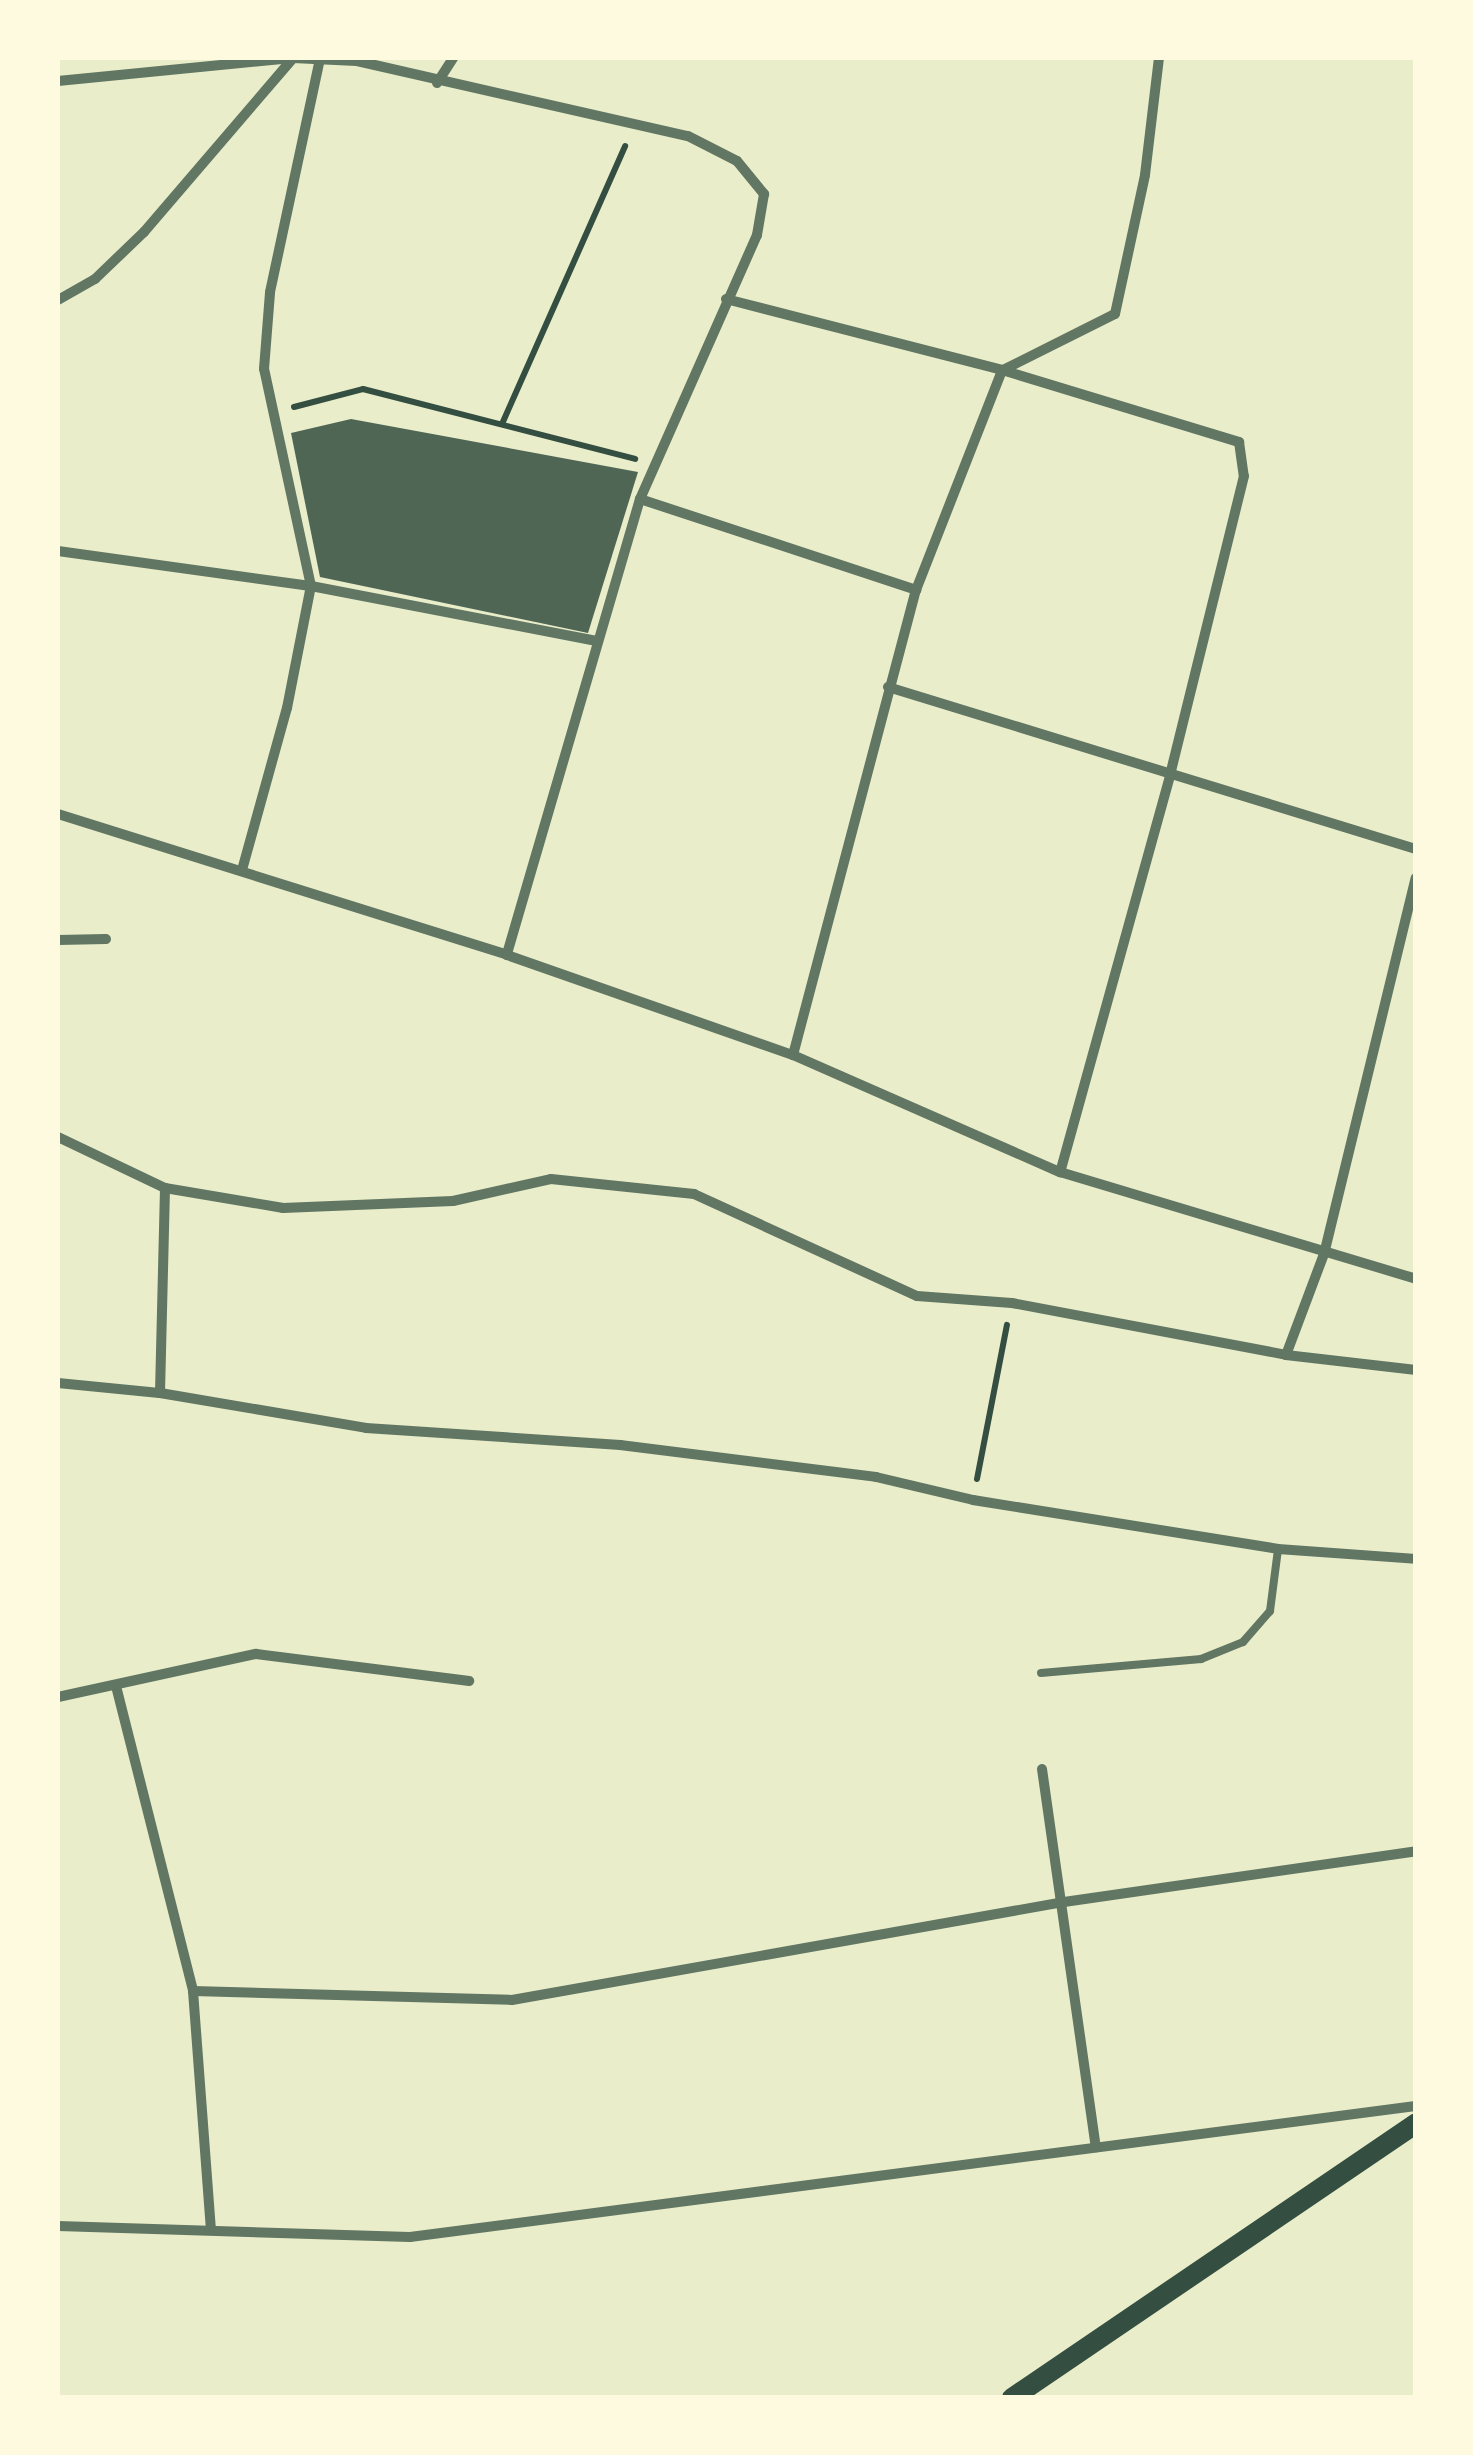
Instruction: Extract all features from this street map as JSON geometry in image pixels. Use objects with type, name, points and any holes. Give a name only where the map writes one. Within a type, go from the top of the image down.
[{"type":"main road","points":[[1012,2398],[1416,2123]]},
{"type":"street","points":[[58,300],[95,279],[144,232],[293,58]]},
{"type":"street","points":[[242,870],[287,708],[311,586],[264,369],[270,292],[320,58]]},
{"type":"street","points":[[58,81],[320,58],[688,136],[737,161],[764,194],[757,235],[640,499],[507,955]]},
{"type":"street","points":[[437,82],[453,58]]},
{"type":"street","points":[[792,1055],[916,590],[1002,370],[1115,314],[1145,176],[1160,58]]},
{"type":"street","points":[[726,299],[1002,370],[1240,442],[1244,476],[1170,776],[1060,1172]]},
{"type":"street","points":[[640,499],[916,590]]},
{"type":"street","points":[[58,551],[311,586],[597,641]]},
{"type":"street","points":[[888,687],[1416,849]]},
{"type":"street","points":[[58,814],[507,955],[792,1055],[1060,1172],[1416,1279]]},
{"type":"street","points":[[1286,1355],[1324,1254],[1416,878]]},
{"type":"street","points":[[58,940],[106,939]]},
{"type":"street","points":[[58,1137],[166,1188],[284,1208],[452,1200],[550,1179],[615,1181],[694,1194],[917,1296],[1012,1303],[1286,1355],[1416,1370]]},
{"type":"street","points":[[160,1393],[166,1188]]},
{"type":"street","points":[[58,1383],[160,1393],[366,1428],[620,1445],[876,1477],[973,1500],[1278,1550],[1416,1559]]},
{"type":"street","points":[[58,1697],[256,1654],[468,1681]]},
{"type":"street","points":[[116,1686],[193,1991],[211,2230]]},
{"type":"street","points":[[1042,1769],[1096,2147]]},
{"type":"street","points":[[193,1991],[512,2000],[1064,1902],[1416,1852]]},
{"type":"street","points":[[58,2226],[410,2237],[1416,2106]]},
{"type":"lane","points":[[1041,1672],[1200,1659],[1243,1642],[1270,1610],[1278,1550]]},
{"type":"path","points":[[502,424],[634,126]]},
{"type":"path","points":[[274,412],[363,389],[655,464]]},
{"type":"path","points":[[973,1500],[1012,1303]]},
{"type":"building","points":[[351,419],[638,472],[588,633],[320,577],[291,433]]}]
